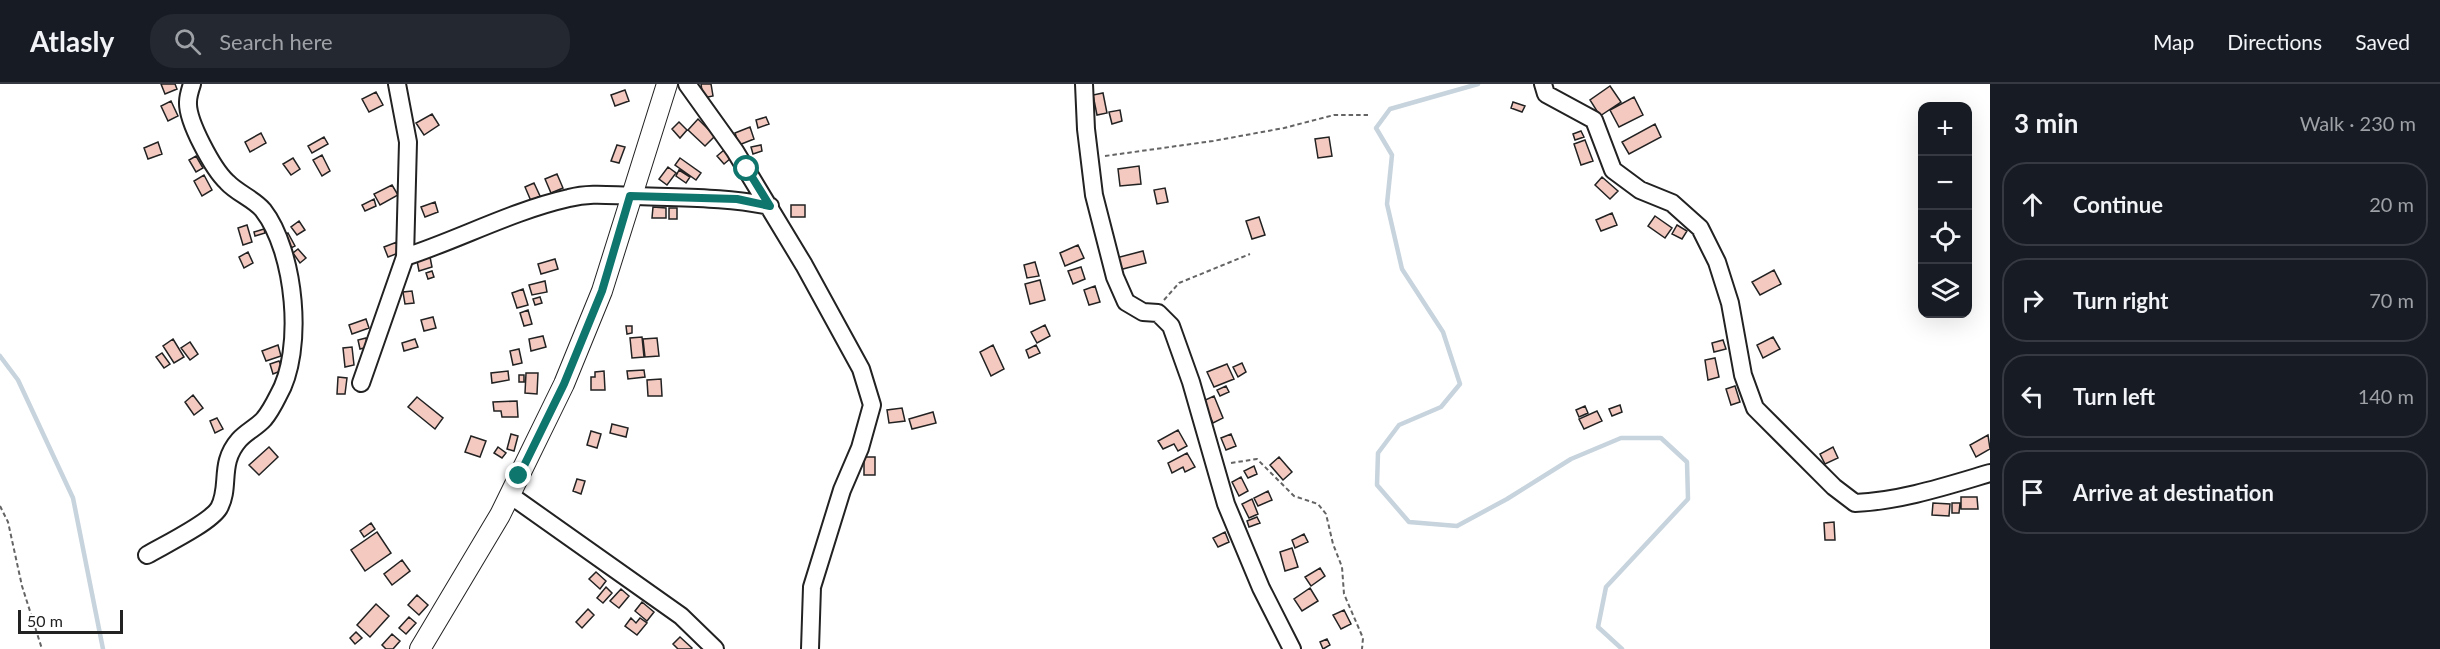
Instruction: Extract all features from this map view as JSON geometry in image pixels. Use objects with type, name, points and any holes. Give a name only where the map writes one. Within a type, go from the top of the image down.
[{"type":"main road","points":[[420,649],[500,515],[564,384],[602,291],[666,84]]},
{"type":"street","points":[[147,555],[199,525],[219,508],[227,459],[240,439],[264,419],[280,394],[294,348],[295,317],[284,257],[274,225],[260,207],[241,195],[225,180],[210,156],[193,125],[187,103],[192,84]]},
{"type":"street","points":[[361,383],[405,257],[408,142],[397,84]]},
{"type":"street","points":[[687,84],[735,151],[770,206],[861,369],[872,405],[860,448],[842,490],[812,587],[810,649]]},
{"type":"street","points":[[1084,84],[1094,195],[1115,277],[1126,302],[1143,312],[1158,313],[1171,326],[1226,504],[1250,564],[1292,649]]},
{"type":"street","points":[[1543,84],[1546,94],[1594,120],[1614,170],[1640,190],[1672,203],[1700,228],[1717,262],[1730,303],[1743,375],[1755,408],[1834,487],[1855,503],[1870,502],[1908,496],[1990,473]]},
{"type":"street","points":[[405,257],[442,245],[534,207],[581,196],[599,194],[737,199],[770,206]]},
{"type":"street","points":[[510,495],[681,616],[715,649]]},
{"type":"path","points":[[1090,158],[1213,141],[1334,116],[1368,115]]},
{"type":"path","points":[[1143,312],[1162,302],[1179,284],[1233,259],[1250,254]]},
{"type":"path","points":[[1216,466],[1257,459],[1294,496],[1318,504],[1326,514],[1333,544],[1342,567],[1344,594],[1363,638],[1362,649]]},
{"type":"path","points":[[0,506],[8,522],[22,586],[42,649]]},
{"type":"building","points":[[161,84],[175,84],[177,89],[165,94]]},
{"type":"building","points":[[701,84],[711,84],[713,96],[703,98]]},
{"type":"building","points":[[1610,86],[1621,102],[1600,116],[1590,100]]},
{"type":"building","points":[[625,90],[629,101],[615,106],[611,95]]},
{"type":"building","points":[[376,92],[383,105],[369,112],[362,99]]},
{"type":"building","points":[[1103,93],[1107,113],[1097,115],[1093,95]]},
{"type":"building","points":[[1634,97],[1643,115],[1619,127],[1610,110]]},
{"type":"building","points":[[171,101],[178,116],[168,121],[161,106]]},
{"type":"building","points":[[1513,102],[1525,106],[1522,112],[1511,108]]},
{"type":"building","points":[[1120,110],[1122,121],[1112,124],[1109,112]]},
{"type":"building","points":[[432,114],[439,125],[424,135],[416,123]]},
{"type":"building","points":[[766,117],[769,124],[758,128],[756,120]]},
{"type":"building","points":[[698,119],[715,136],[705,146],[688,130]]},
{"type":"building","points":[[679,122],[687,130],[680,138],[672,129]]},
{"type":"building","points":[[1655,124],[1661,137],[1629,154],[1622,142]]},
{"type":"building","points":[[750,127],[754,139],[739,145],[735,133]]},
{"type":"building","points":[[1581,131],[1584,137],[1575,140],[1573,134]]},
{"type":"building","points":[[261,133],[266,143],[250,152],[245,142]]},
{"type":"building","points":[[324,137],[328,144],[312,153],[308,146]]},
{"type":"building","points":[[1329,137],[1332,156],[1318,158],[1315,139]]},
{"type":"building","points":[[1585,140],[1593,161],[1581,165],[1574,144]]},
{"type":"building","points":[[158,142],[162,154],[148,159],[144,148]]},
{"type":"building","points":[[617,145],[625,147],[619,163],[611,161]]},
{"type":"building","points":[[761,145],[762,151],[753,154],[751,147]]},
{"type":"building","points":[[724,150],[731,158],[724,164],[717,156]]},
{"type":"building","points":[[322,155],[330,171],[322,176],[313,160]]},
{"type":"building","points":[[196,156],[203,168],[196,172],[189,160]]},
{"type":"building","points":[[293,158],[300,169],[291,175],[283,164]]},
{"type":"building","points":[[680,158],[701,173],[696,180],[675,165]]},
{"type":"building","points":[[1139,166],[1141,184],[1120,186],[1118,169]]},
{"type":"building","points":[[668,167],[676,173],[667,185],[659,179]]},
{"type":"building","points":[[679,170],[690,177],[686,183],[676,176]]},
{"type":"building","points":[[557,174],[563,188],[551,193],[545,179]]},
{"type":"building","points":[[204,175],[212,190],[202,196],[194,181]]},
{"type":"building","points":[[1602,177],[1618,191],[1610,199],[1595,185]]},
{"type":"building","points":[[534,183],[540,196],[531,201],[525,187]]},
{"type":"building","points":[[392,185],[398,195],[380,205],[374,194]]},
{"type":"building","points":[[1165,188],[1168,202],[1157,204],[1154,190]]},
{"type":"building","points":[[374,199],[376,206],[365,211],[362,205]]},
{"type":"building","points":[[435,202],[438,212],[425,217],[421,207]]},
{"type":"building","points":[[791,205],[805,205],[805,217],[791,217]]},
{"type":"building","points":[[653,207],[666,208],[666,218],[652,218]]},
{"type":"building","points":[[669,208],[677,208],[677,219],[669,219]]},
{"type":"building","points":[[1612,213],[1617,225],[1601,231],[1596,220]]},
{"type":"building","points":[[1655,216],[1672,228],[1665,238],[1648,226]]},
{"type":"building","points":[[1259,217],[1265,235],[1252,239],[1246,221]]},
{"type":"building","points":[[299,221],[305,230],[297,235],[291,227]]},
{"type":"building","points":[[247,225],[252,242],[243,245],[238,228]]},
{"type":"building","points":[[1677,225],[1687,231],[1682,239],[1672,234]]},
{"type":"building","points":[[264,229],[265,233],[255,236],[254,232]]},
{"type":"building","points":[[288,233],[295,246],[289,249],[283,235]]},
{"type":"building","points":[[397,242],[401,252],[388,257],[384,247]]},
{"type":"building","points":[[1078,245],[1084,258],[1065,266],[1060,253]]},
{"type":"building","points":[[298,249],[306,258],[300,263],[293,253]]},
{"type":"building","points":[[1143,251],[1146,263],[1119,270],[1116,258]]},
{"type":"building","points":[[248,252],[253,263],[244,268],[239,257]]},
{"type":"building","points":[[430,257],[432,267],[419,271],[417,261]]},
{"type":"building","points":[[555,259],[558,269],[541,274],[538,264]]},
{"type":"building","points":[[1035,262],[1039,276],[1027,278],[1024,265]]},
{"type":"building","points":[[1081,267],[1085,279],[1073,284],[1068,271]]},
{"type":"building","points":[[1774,270],[1781,284],[1760,295],[1752,282]]},
{"type":"building","points":[[432,271],[434,277],[428,279],[426,273]]},
{"type":"building","points":[[1040,280],[1045,300],[1030,304],[1025,284]]},
{"type":"building","points":[[545,281],[547,292],[532,295],[529,285]]},
{"type":"building","points":[[1095,286],[1100,302],[1089,305],[1084,290]]},
{"type":"building","points":[[523,289],[528,305],[517,308],[512,293]]},
{"type":"building","points":[[412,291],[414,303],[405,304],[403,292]]},
{"type":"building","points":[[540,297],[542,303],[535,305],[533,299]]},
{"type":"building","points":[[528,310],[532,324],[524,326],[520,313]]},
{"type":"building","points":[[433,317],[436,328],[424,331],[421,320]]},
{"type":"building","points":[[366,319],[369,328],[352,334],[349,325]]},
{"type":"building","points":[[1045,325],[1050,336],[1037,343],[1031,332]]},
{"type":"building","points":[[626,326],[632,326],[632,333],[627,334]]},
{"type":"building","points":[[543,336],[546,347],[531,351],[529,339]]},
{"type":"building","points":[[642,337],[644,357],[632,358],[630,338]]},
{"type":"building","points":[[1773,337],[1780,349],[1763,358],[1757,345]]},
{"type":"building","points":[[366,338],[368,347],[360,349],[358,340]]},
{"type":"building","points":[[657,338],[659,356],[645,357],[643,339]]},
{"type":"building","points":[[173,339],[184,357],[174,363],[163,346]]},
{"type":"building","points":[[415,339],[418,347],[404,351],[402,343]]},
{"type":"building","points":[[1723,340],[1726,349],[1714,352],[1712,343]]},
{"type":"building","points":[[190,342],[198,354],[190,360],[181,348]]},
{"type":"building","points":[[278,345],[281,356],[266,361],[262,351]]},
{"type":"building","points":[[993,345],[1004,369],[991,376],[980,352]]},
{"type":"building","points":[[1036,345],[1040,353],[1029,358],[1026,350]]},
{"type":"building","points":[[352,347],[354,365],[345,367],[343,348]]},
{"type":"building","points":[[519,349],[522,363],[513,365],[510,351]]},
{"type":"building","points":[[162,353],[170,364],[164,368],[156,357]]},
{"type":"building","points":[[1715,358],[1719,377],[1708,380],[1705,360]]},
{"type":"building","points":[[279,361],[283,370],[273,374],[270,364]]},
{"type":"building","points":[[1242,363],[1246,372],[1238,377],[1233,367]]},
{"type":"building","points":[[1227,364],[1234,379],[1214,387],[1207,372]]},
{"type":"building","points":[[644,370],[645,377],[628,379],[627,371]]},
{"type":"building","points":[[508,371],[509,380],[492,383],[491,373]]},
{"type":"building","points":[[604,371],[605,390],[591,390],[591,377],[595,377],[595,372]]},
{"type":"building","points":[[526,373],[538,373],[537,394],[525,393]]},
{"type":"building","points":[[519,375],[524,375],[524,382],[519,382]]},
{"type":"building","points":[[338,377],[347,378],[345,394],[337,394]]},
{"type":"building","points":[[661,379],[662,396],[648,396],[647,380]]},
{"type":"building","points":[[1226,386],[1229,392],[1220,396],[1217,390]]},
{"type":"building","points":[[1735,386],[1740,402],[1731,405],[1726,389]]},
{"type":"building","points":[[193,395],[203,408],[194,415],[185,402]]},
{"type":"building","points":[[1214,396],[1223,418],[1213,423],[1203,401]]},
{"type":"building","points":[[417,397],[443,418],[435,429],[408,407]]},
{"type":"building","points":[[517,401],[518,417],[502,417],[501,411],[494,411],[493,402]]},
{"type":"building","points":[[1620,405],[1622,412],[1612,416],[1609,409]]},
{"type":"building","points":[[1585,406],[1588,413],[1579,417],[1576,410]]},
{"type":"building","points":[[902,408],[905,421],[889,423],[887,410]]},
{"type":"building","points":[[1597,411],[1602,421],[1584,429],[1579,419]]},
{"type":"building","points":[[933,412],[936,423],[912,429],[909,419]]},
{"type":"building","points":[[217,418],[223,429],[215,433],[210,421]]},
{"type":"building","points":[[612,424],[628,428],[626,437],[610,433]]},
{"type":"building","points":[[1178,430],[1187,446],[1178,451],[1174,444],[1163,449],[1158,441]]},
{"type":"building","points":[[591,431],[601,434],[597,448],[587,445]]},
{"type":"building","points":[[511,434],[518,436],[514,451],[507,449]]},
{"type":"building","points":[[1231,434],[1236,446],[1226,450],[1221,438]]},
{"type":"building","points":[[1988,435],[1990,449],[1976,457],[1970,445]]},
{"type":"building","points":[[471,436],[486,441],[480,457],[465,452]]},
{"type":"building","points":[[269,447],[278,457],[259,475],[249,465]]},
{"type":"building","points":[[498,447],[506,453],[502,458],[494,453]]},
{"type":"building","points":[[1833,447],[1838,458],[1825,464],[1820,454]]},
{"type":"building","points":[[1187,453],[1195,467],[1185,472],[1183,467],[1172,473],[1168,463]]},
{"type":"building","points":[[864,457],[875,457],[875,475],[864,475]]},
{"type":"building","points":[[1279,457],[1292,472],[1283,480],[1270,465]]},
{"type":"building","points":[[1254,466],[1257,474],[1248,478],[1244,471]]},
{"type":"building","points":[[1241,477],[1248,491],[1239,496],[1232,482]]},
{"type":"building","points":[[577,479],[585,481],[581,494],[573,491]]},
{"type":"building","points":[[1268,491],[1272,500],[1258,506],[1254,498]]},
{"type":"building","points":[[1961,497],[1977,497],[1978,509],[1961,509]]},
{"type":"building","points":[[1252,499],[1258,514],[1249,518],[1242,504]]},
{"type":"building","points":[[1933,503],[1950,504],[1949,516],[1932,515]]},
{"type":"building","points":[[1952,503],[1960,503],[1959,513],[1952,513]]},
{"type":"building","points":[[1257,517],[1260,523],[1249,527],[1247,521]]},
{"type":"building","points":[[1834,522],[1835,540],[1825,540],[1824,523]]},
{"type":"building","points":[[371,523],[375,529],[364,537],[360,531]]},
{"type":"building","points":[[377,532],[391,553],[365,571],[351,550]]},
{"type":"building","points":[[1225,532],[1229,542],[1218,547],[1213,538]]},
{"type":"building","points":[[1304,534],[1308,542],[1295,548],[1292,540]]},
{"type":"building","points":[[1292,548],[1298,567],[1285,571],[1280,552]]},
{"type":"building","points":[[402,560],[410,571],[392,585],[384,574]]},
{"type":"building","points":[[1320,568],[1325,576],[1311,586],[1305,577]]},
{"type":"building","points":[[596,572],[606,581],[600,589],[589,579]]},
{"type":"building","points":[[606,587],[612,593],[603,603],[597,598]]},
{"type":"building","points":[[1310,588],[1318,601],[1302,611],[1294,599]]},
{"type":"building","points":[[621,589],[629,596],[619,608],[610,601]]},
{"type":"building","points":[[417,595],[428,605],[419,615],[408,605]]},
{"type":"building","points":[[642,602],[654,612],[647,621],[635,611]]},
{"type":"building","points":[[376,604],[389,616],[370,637],[357,625]]},
{"type":"building","points":[[588,609],[594,615],[582,628],[576,622]]},
{"type":"building","points":[[1344,610],[1351,624],[1341,629],[1333,615]]},
{"type":"building","points":[[409,617],[416,623],[406,634],[399,628]]},
{"type":"building","points":[[631,618],[636,623],[640,618],[647,623],[637,635],[625,626]]},
{"type":"building","points":[[356,632],[362,638],[355,644],[350,638]]},
{"type":"building","points":[[392,634],[400,641],[393,649],[386,649],[382,645]]},
{"type":"building","points":[[680,637],[691,649],[678,649],[673,644]]},
{"type":"building","points":[[1327,639],[1330,645],[1323,649],[1320,642]]},
{"type":"waterway","points":[[1478,84],[1390,109],[1376,128],[1392,155],[1387,204],[1402,269],[1443,332],[1460,384],[1441,407],[1399,425],[1378,453],[1377,485],[1409,522],[1457,526],[1507,499],[1571,459],[1621,438],[1661,438],[1687,462],[1688,499],[1606,587],[1598,627],[1622,649]]},
{"type":"waterway","points":[[0,356],[18,380],[73,498],[103,649]]},
{"type":"route","points":[[519,476],[564,384],[602,291],[630,196],[737,199],[770,206],[747,169]]}]
